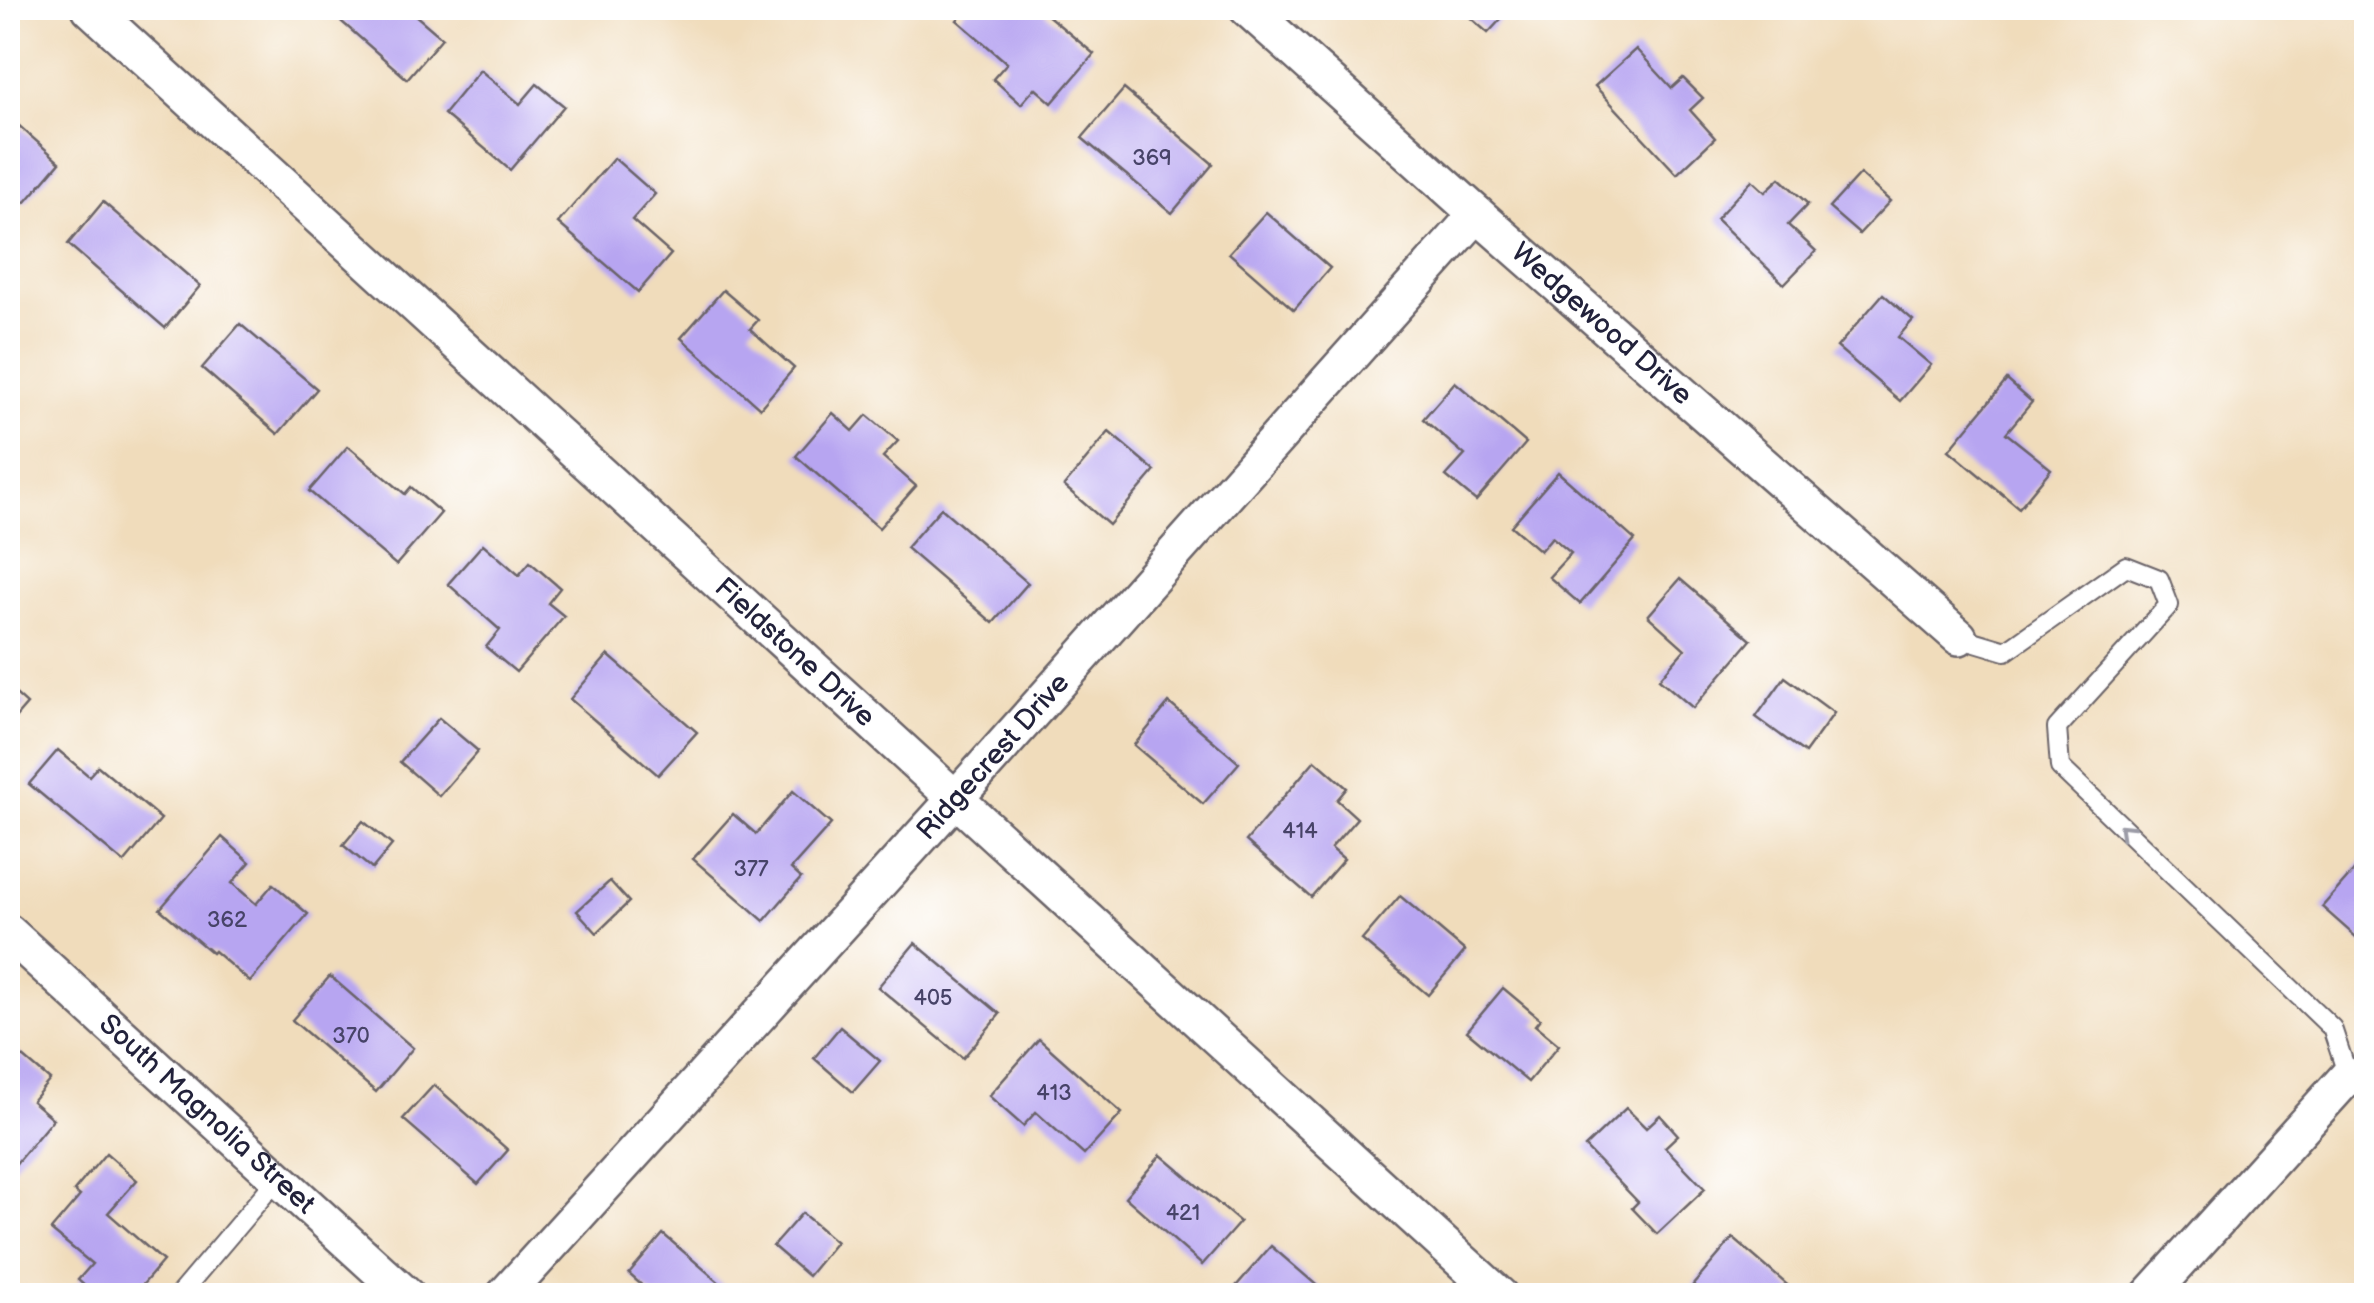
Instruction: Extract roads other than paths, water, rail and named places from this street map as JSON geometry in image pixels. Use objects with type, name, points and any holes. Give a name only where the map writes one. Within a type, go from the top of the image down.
[{"type":"street","name":"Fieldstone Drive","points":[[90,8],[1500,1296]]},
{"type":"street","name":"Wedgewood Drive","points":[[1247,8],[1960,636]]},
{"type":"street","name":"Ridgecrest Drive","points":[[504,1296],[956,798],[1477,214]]},
{"type":"street","name":"South Magnolia Street","points":[[8,932],[407,1296]]},
{"type":"street","points":[[2149,1296],[2357,1071]]},
{"type":"lane","points":[[1960,636],[2006,651],[2126,566],[2160,579],[2169,605],[2056,728],[2060,767],[2332,1028],[2357,1071]]},
{"type":"lane","points":[[178,1296],[278,1178]]}]
